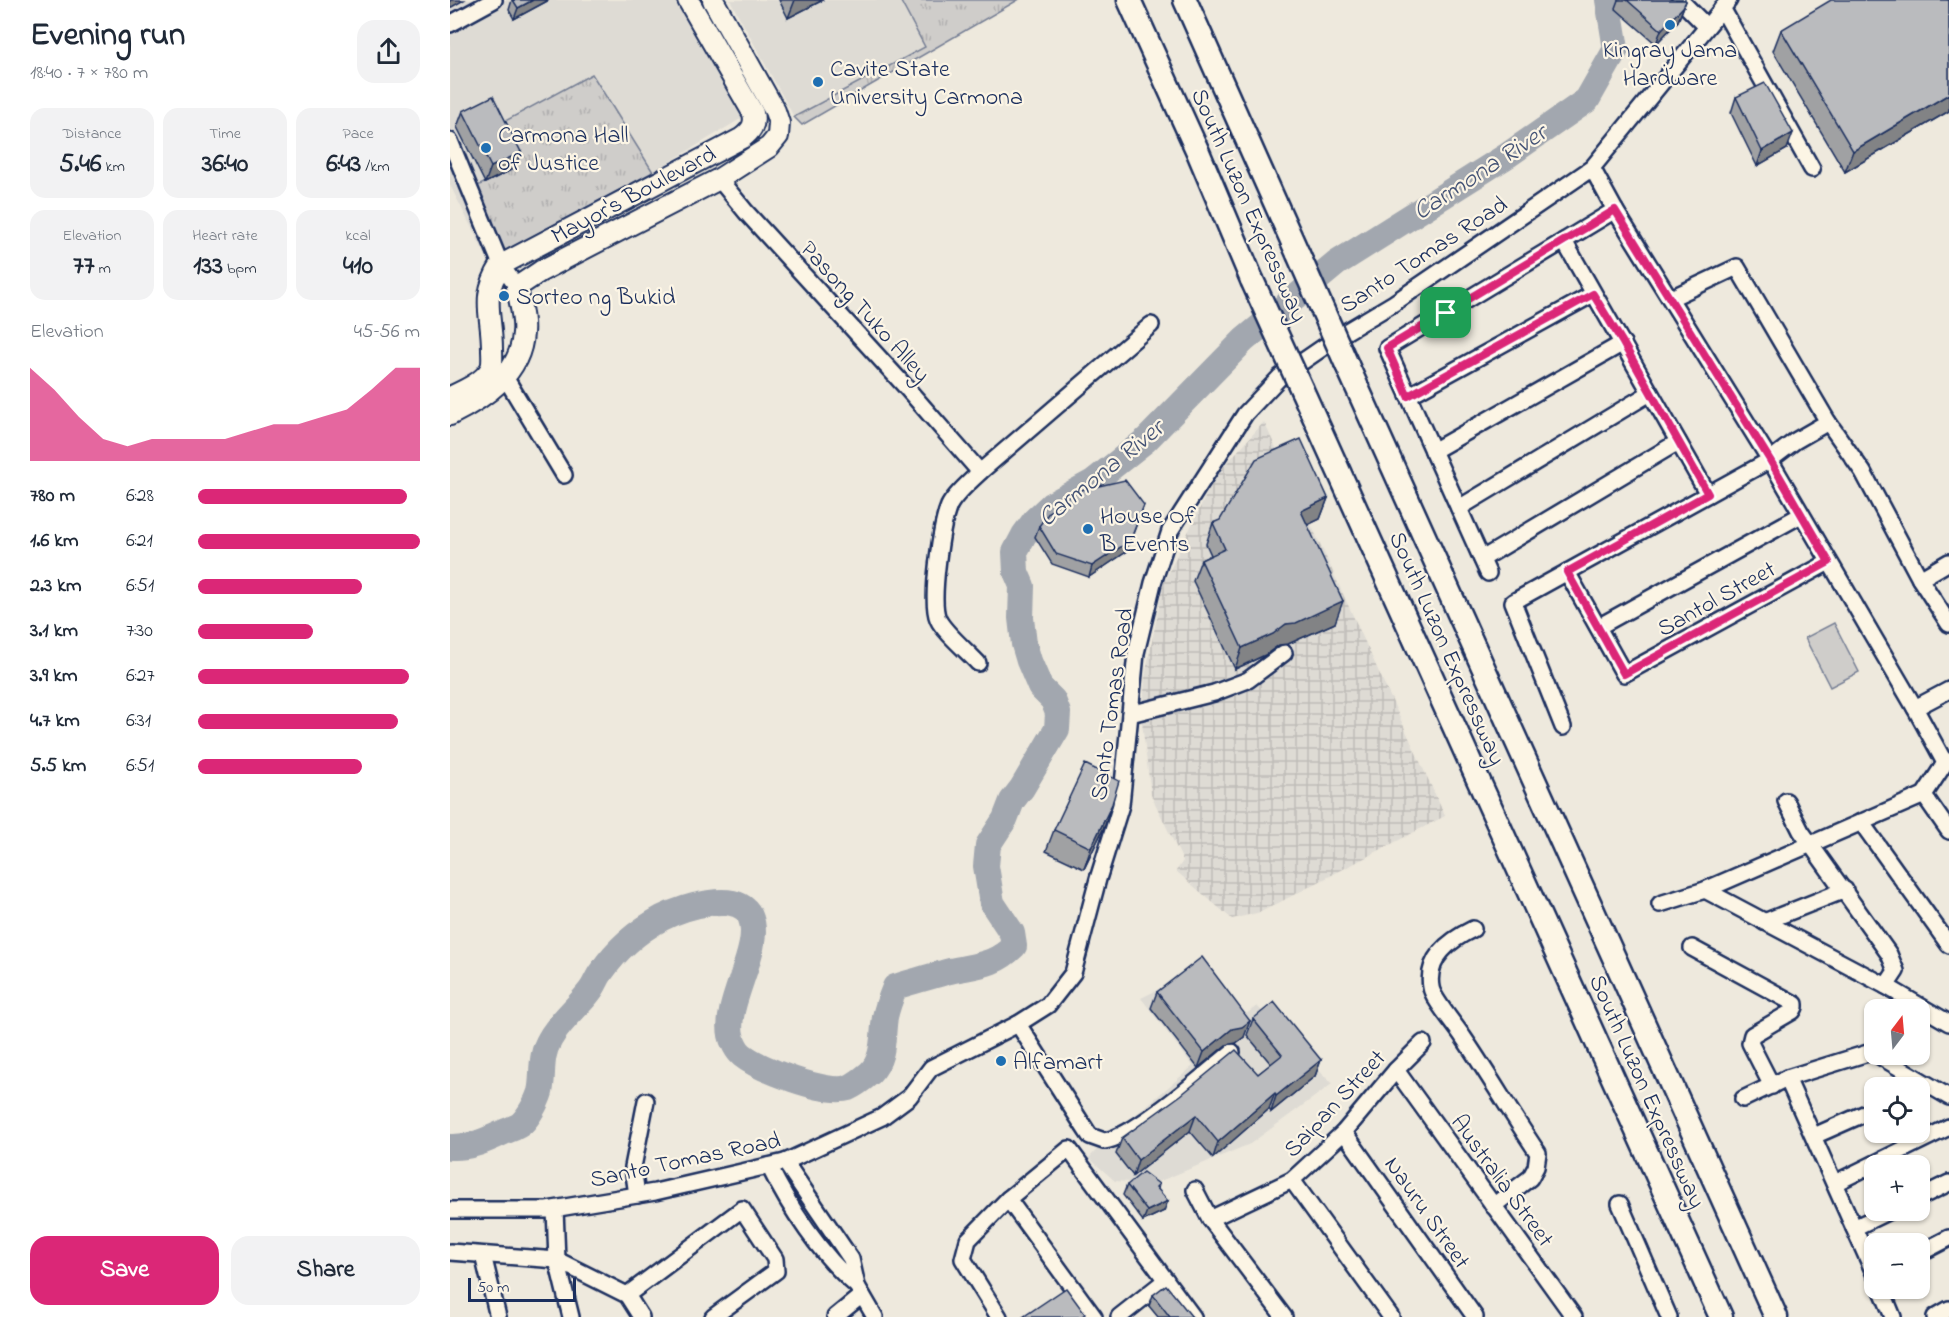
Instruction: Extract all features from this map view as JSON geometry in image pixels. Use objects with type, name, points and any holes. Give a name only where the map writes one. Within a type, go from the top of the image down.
[{"type":"highway","name":"South Luzon Expressway","points":[[1129,0],[1198,152],[1252,280],[1721,1317]]},
{"type":"highway","name":"South Luzon Expressway","points":[[1185,0],[1776,1317]]},
{"type":"main road","name":"Mayor's Boulevard","points":[[501,265],[742,138],[753,126],[755,121],[753,113],[688,0]]},
{"type":"main road","name":"Mayor's Boulevard","points":[[517,287],[541,271],[719,179],[770,147],[778,136],[779,123],[775,111],[713,0]]},
{"type":"main road","points":[[498,372],[487,296],[494,276],[501,265]]},
{"type":"main road","points":[[450,397],[482,379],[513,368],[521,348],[524,330],[517,287]]},
{"type":"main road","points":[[450,415],[470,405],[498,372]]},
{"type":"street","points":[[1680,0],[1706,26]]},
{"type":"street","points":[[450,24],[486,2]]},
{"type":"street","points":[[1725,4],[1812,169]]},
{"type":"street","name":"Santo Tomas Road","points":[[450,1210],[555,1209],[637,1195],[784,1162],[882,1117],[909,1097],[932,1068],[1018,1024],[1048,1005],[1073,973],[1121,805],[1136,653],[1153,583],[1170,531],[1245,414],[1280,377],[1347,331],[1394,303],[1592,168],[1725,4]]},
{"type":"street","points":[[450,141],[501,265],[517,287]]},
{"type":"street","points":[[1592,168],[1615,210],[1770,460],[1947,762],[1924,795],[1812,846],[1705,890],[1660,904]]},
{"type":"street","name":"Pasong Tuko Alley","points":[[719,179],[980,472]]},
{"type":"street","points":[[1615,210],[1387,348],[1485,566],[1678,442]]},
{"type":"street","points":[[1564,242],[1708,494]]},
{"type":"street","points":[[1671,298],[1737,267],[1828,422],[1863,472],[1920,579],[1949,624]]},
{"type":"street","points":[[1408,396],[1593,294]]},
{"type":"street","points":[[978,663],[939,622],[936,609],[939,544],[950,505],[980,472],[1151,325]]},
{"type":"street","points":[[1433,451],[1623,343]]},
{"type":"street","points":[[498,372],[564,475]]},
{"type":"street","points":[[1459,508],[1650,393]]},
{"type":"street","points":[[1563,727],[1513,602],[1770,460],[1795,441],[1828,422]]},
{"type":"street","points":[[1567,572],[1598,627],[1801,515]]},
{"type":"street","name":"Santol Street","points":[[1598,627],[1624,674],[1829,562]]},
{"type":"street","points":[[1920,579],[1949,562]]},
{"type":"street","points":[[1130,714],[1215,693],[1248,680],[1284,653]]},
{"type":"street","points":[[1915,708],[1949,690]]},
{"type":"street","points":[[1924,795],[1949,831]]},
{"type":"street","points":[[1786,801],[1801,831],[1845,890],[1893,962],[1896,971],[1886,986]]},
{"type":"street","points":[[1861,822],[1949,945]]},
{"type":"street","points":[[1705,890],[1886,986],[1949,1023]]},
{"type":"street","points":[[1764,922],[1845,890]]},
{"type":"street","points":[[1473,929],[1457,937],[1437,954],[1430,976],[1431,990],[1538,1153],[1536,1167],[1530,1178],[1493,1206]]},
{"type":"street","points":[[1692,948],[1795,1004],[1793,1011],[1752,1035],[1750,1043],[1772,1086]]},
{"type":"street","points":[[1018,1024],[1086,1131],[1094,1138],[1104,1141],[1128,1132],[1150,1117],[1233,1052]]},
{"type":"street","name":"Saipan Street","points":[[1210,1219],[1292,1180],[1344,1132],[1396,1070],[1423,1043]]},
{"type":"street","points":[[1743,1099],[1787,1078],[1864,1054]]},
{"type":"street","points":[[1891,1065],[1909,1077]]},
{"type":"street","name":"Australia Street","points":[[1396,1070],[1574,1317]]},
{"type":"street","points":[[1787,1078],[1864,1250]]},
{"type":"street","points":[[1930,1089],[1949,1097]]},
{"type":"street","points":[[637,1195],[633,1167],[645,1101]]},
{"type":"street","points":[[1814,1136],[1864,1114]]},
{"type":"street","points":[[1835,1183],[1949,1127]]},
{"type":"street","name":"Nauru Street","points":[[1344,1132],[1475,1317]]},
{"type":"street","points":[[999,1317],[963,1259],[968,1240],[1008,1199],[1069,1149],[1193,1317]]},
{"type":"street","points":[[784,1162],[851,1259],[859,1290]]},
{"type":"street","points":[[769,1166],[782,1193],[837,1269],[859,1290],[875,1317]]},
{"type":"street","points":[[1292,1180],[1391,1317]]},
{"type":"street","points":[[1930,1192],[1949,1183]]},
{"type":"street","points":[[1195,1190],[1210,1219],[1284,1317]]},
{"type":"street","points":[[1008,1199],[1094,1317]]},
{"type":"street","points":[[1620,1204],[1669,1317]]},
{"type":"street","points":[[555,1209],[557,1260],[571,1317]]},
{"type":"street","points":[[627,1296],[742,1209],[775,1259],[776,1272],[713,1317]]},
{"type":"street","points":[[803,1222],[818,1212]]},
{"type":"street","points":[[1854,1228],[1869,1221]]},
{"type":"street","points":[[1930,1248],[1949,1238]]},
{"type":"street","points":[[450,1252],[557,1260],[627,1296],[641,1317]]},
{"type":"street","points":[[483,1255],[498,1317]]},
{"type":"street","points":[[565,1294],[592,1278]]},
{"type":"street","points":[[1119,1317],[1166,1280]]},
{"type":"street","points":[[835,1317],[859,1290]]},
{"type":"street","points":[[1886,1299],[1893,1317]]},
{"type":"shaded area","points":[[450,0],[681,0],[747,115],[653,172],[490,264],[450,185]]},
{"type":"shaded area","name":"Cavite State University Carmona","points":[[730,0],[900,0],[925,47],[794,117]]},
{"type":"shaded area","points":[[1264,422],[1445,816],[1261,912],[1232,919],[1176,871],[1183,861],[1151,795],[1142,723],[1145,676],[1164,582],[1216,475]]},
{"type":"shaded area","points":[[1205,966],[1242,1017],[1257,1006],[1332,1084],[1250,1144],[1153,1184],[1115,1181],[1089,1158],[1104,1142],[1193,1066],[1141,998]]},
{"type":"green space","points":[[900,0],[1018,0],[802,125],[794,117],[925,47]]},
{"type":"green space","points":[[592,74],[653,172],[503,252],[473,188],[516,168],[496,126]]},
{"type":"green space","points":[[1834,623],[1859,672],[1830,687],[1805,638]]},
{"type":"building","points":[[513,0],[533,0],[518,8]]},
{"type":"building","points":[[1627,0],[1685,0],[1686,1],[1661,30]]},
{"type":"building","points":[[1831,0],[1949,0],[1949,94],[1853,151],[1781,30]]},
{"type":"building","points":[[1765,83],[1793,133],[1762,151],[1736,97]]},
{"type":"building","points":[[493,96],[521,152],[491,167],[463,111]]},
{"type":"building","points":[[1301,439],[1328,498],[1301,511],[1343,601],[1296,623],[1286,624],[1273,634],[1242,648],[1201,560],[1225,549],[1213,523],[1220,520],[1256,459]]},
{"type":"building","name":"House Of B Events","points":[[1125,480],[1144,505],[1130,541],[1092,566],[1056,554],[1039,526],[1050,511],[1077,491]]},
{"type":"building","points":[[1085,764],[1119,781],[1112,804],[1091,848],[1054,830]]},
{"type":"building","points":[[1202,957],[1250,1021],[1242,1027],[1232,1029],[1204,1052],[1157,992]]},
{"type":"building","points":[[1274,1002],[1321,1060],[1276,1096],[1275,1093],[1218,1142],[1196,1115],[1138,1160],[1122,1138],[1181,1095],[1236,1050],[1258,1074],[1282,1055],[1253,1019]]},
{"type":"building","points":[[1143,1172],[1159,1184],[1156,1187],[1168,1201],[1147,1211],[1127,1185]]},
{"type":"building","points":[[1166,1285],[1192,1317],[1170,1317],[1153,1295]]},
{"type":"building","points":[[1066,1288],[1085,1314],[1081,1317],[1023,1317]]},
{"type":"waterway","name":"Carmona River","points":[[450,1147],[479,1143],[522,1123],[539,1096],[544,1052],[559,1026],[590,991],[600,973],[621,948],[653,923],[682,910],[722,902],[743,908],[750,916],[753,929],[752,943],[730,1022],[734,1043],[742,1055],[763,1067],[825,1088],[848,1088],[875,1067],[881,1054],[886,1013],[895,987],[950,971],[985,964],[1007,953],[1014,946],[1012,933],[992,903],[986,866],[988,845],[1005,819],[1012,801],[1057,729],[1058,713],[1053,700],[1040,687],[1024,644],[1021,618],[1022,586],[1016,572],[1015,552],[1024,535],[1035,520],[1051,505],[1093,482],[1146,440],[1244,340],[1337,263],[1508,155],[1587,100],[1616,49],[1608,0]]},
{"type":"place","name":"Kingray Jama Hardware","points":[[1670,25]]},
{"type":"place","name":"Cavite State University Carmona","points":[[818,82]]},
{"type":"place","name":"Carmona Hall of Justice","points":[[486,148]]},
{"type":"place","name":"Sorteo ng Bukid","points":[[504,296]]},
{"type":"place","name":"House Of B Events","points":[[1088,529]]},
{"type":"place","name":"Alfamart","points":[[1001,1061]]},
{"type":"route","points":[[1615,210],[1770,460],[1829,562],[1624,674],[1567,572],[1708,494],[1593,294],[1408,396],[1387,348],[1446,313],[1615,210]]}]
